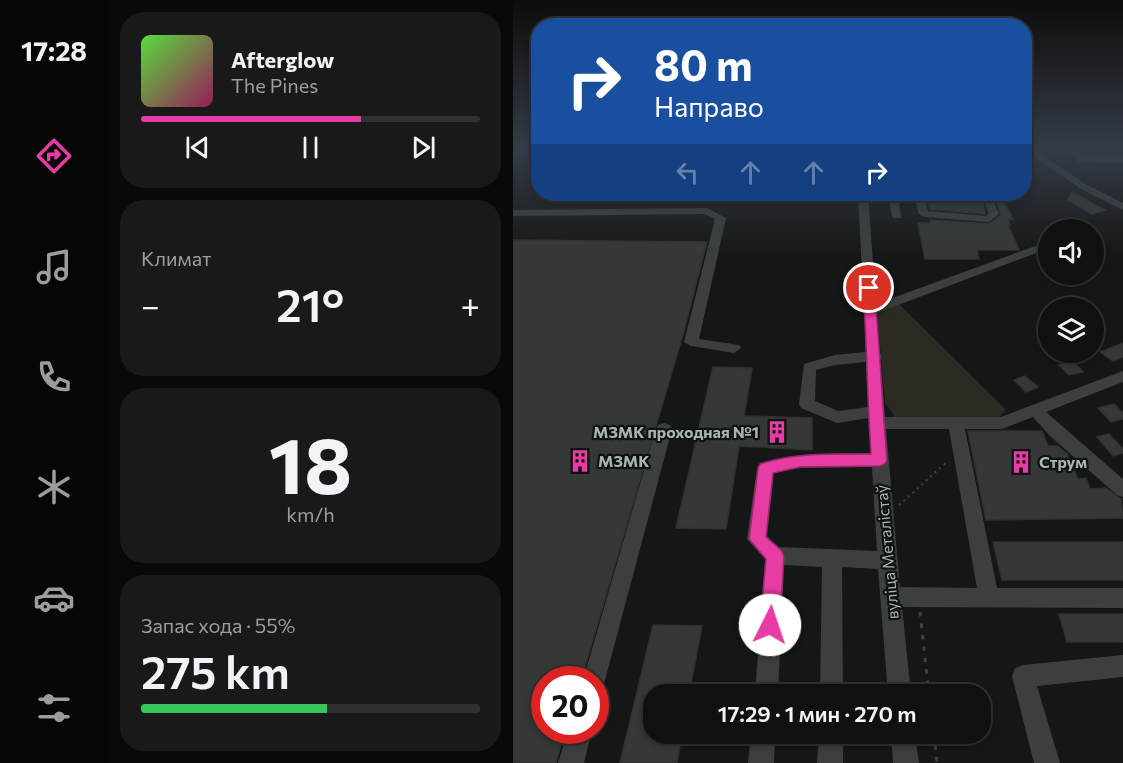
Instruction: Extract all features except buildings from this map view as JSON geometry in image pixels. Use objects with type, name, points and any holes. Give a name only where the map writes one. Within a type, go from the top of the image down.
[{"type":"street","points":[[1080,186],[1123,207]]},
{"type":"street","name":"вуліца Металістаў","points":[[863,201],[875,356],[876,418],[886,560],[898,597],[899,684]]},
{"type":"street","points":[[894,201],[897,216]]},
{"type":"street","points":[[920,201],[924,214],[989,219],[994,213],[990,204]]},
{"type":"street","points":[[513,213],[707,211],[721,218],[691,342],[734,348]]},
{"type":"street","points":[[870,311],[1038,249]]},
{"type":"street","points":[[1000,263],[1038,258]]},
{"type":"street","points":[[875,356],[835,360],[809,367],[807,404],[837,417],[1002,423],[1123,376]]},
{"type":"street","points":[[1035,410],[1055,431],[1123,490]]},
{"type":"street","points":[[956,423],[989,598]]},
{"type":"street","points":[[598,666],[664,429]]},
{"type":"street","points":[[880,460],[800,461],[766,468],[757,539],[775,556],[886,560]]},
{"type":"street","points":[[766,684],[775,556]]},
{"type":"street","points":[[831,684],[832,559]]},
{"type":"street","points":[[898,597],[1123,598]]},
{"type":"street","points":[[1047,763],[1023,676],[1123,666]]},
{"type":"street","points":[[571,763],[576,744]]},
{"type":"street","points":[[761,763],[762,744]]},
{"type":"street","points":[[830,763],[831,744]]},
{"type":"street","points":[[904,744],[906,763]]},
{"type":"path","points":[[898,494],[899,505],[961,449]]},
{"type":"path","points":[[898,597],[919,609],[928,684]]},
{"type":"path","points":[[934,744],[937,763]]},
{"type":"shaded area","points":[[899,304],[1006,410],[998,418],[896,418],[885,403],[877,313]]},
{"type":"place","name":"МЗМК проходная №1","points":[[777,432]]},
{"type":"place","name":"МЗМК","points":[[580,461]]},
{"type":"place","name":"Струм","points":[[1021,462]]},
{"type":"route","points":[[770,625],[775,556],[757,539],[766,468],[800,461],[880,460],[875,412],[875,356],[869,288]]}]
